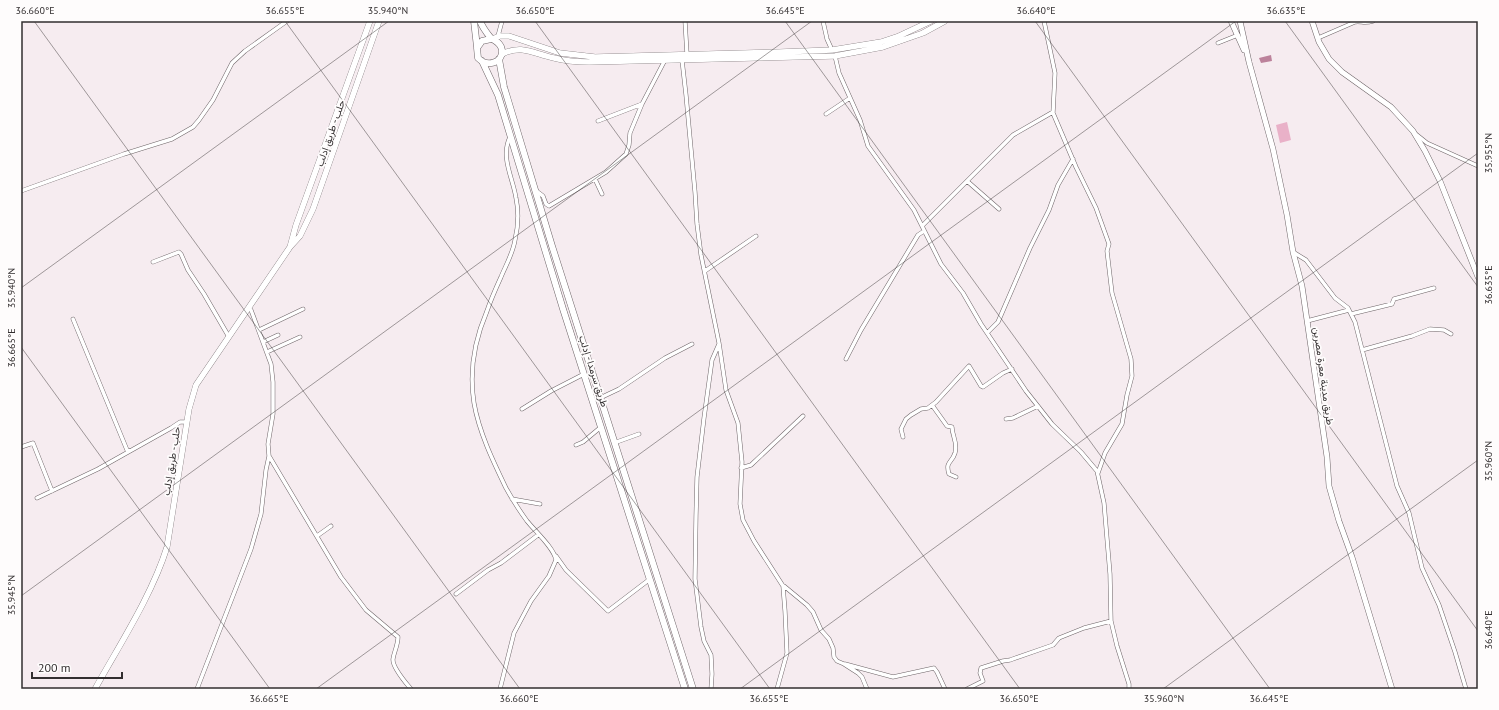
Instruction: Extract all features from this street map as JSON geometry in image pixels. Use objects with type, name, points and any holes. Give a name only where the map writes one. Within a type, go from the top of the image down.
[{"type":"highway","points":[[474,21],[477,56],[482,61],[491,64],[500,57],[500,45],[480,21]]},
{"type":"highway","points":[[477,48],[482,41],[494,38]]},
{"type":"highway","name":"طريق سرمدا - إدلب","points":[[500,57],[504,87],[535,190],[693,689]]},
{"type":"highway","name":"طريق سرمدا - إدلب","points":[[482,61],[495,86],[584,374],[685,689]]},
{"type":"highway","points":[[675,657],[682,654]]},
{"type":"main road","name":"حلب - طريق إدلب","points":[[290,247],[296,224],[370,21]]},
{"type":"main road","name":"حلب - طريق إدلب","points":[[95,689],[151,587],[161,564],[168,540],[187,422],[196,385],[290,247],[300,236],[313,209],[379,21]]},
{"type":"main road","points":[[500,57],[512,50],[523,50],[575,62],[687,54],[832,50],[881,42],[899,36],[931,21]]},
{"type":"main road","points":[[494,38],[509,36],[539,47],[565,54],[595,57],[682,60],[835,56],[884,47],[923,33],[945,21]]},
{"type":"main road","name":"طريق مدينة معرة مصرين","points":[[1240,21],[1249,62],[1273,149],[1293,252],[1302,286],[1330,486],[1339,521],[1352,557],[1392,689]]},
{"type":"main road","points":[[1312,21],[1318,38],[1329,58],[1342,72],[1391,107],[1413,131],[1440,181],[1478,277]]},
{"type":"main road","name":"طريق مدينة معرة مصرين","points":[[1230,22],[1238,35],[1249,62]]},
{"type":"street","points":[[21,191],[124,154],[172,139],[193,127],[205,113],[232,63],[245,51],[286,21]]},
{"type":"street","points":[[494,38],[502,21]]},
{"type":"street","points":[[685,21],[687,54]]},
{"type":"street","points":[[823,21],[827,39],[832,50]]},
{"type":"street","points":[[1044,21],[1055,73],[1053,112],[1083,183],[1096,208],[1109,244],[1107,251],[1112,293],[1131,359],[1132,376],[1122,424],[1105,453],[1098,474]]},
{"type":"street","points":[[1318,38],[1358,21],[1366,24],[1373,21]]},
{"type":"street","points":[[1218,43],[1238,35]]},
{"type":"street","points":[[835,56],[839,72],[868,146],[914,210],[941,264],[963,293],[987,333],[1026,391],[1052,424],[1081,452],[1097,471],[1104,503],[1109,560],[1111,621],[1117,646],[1130,684],[1129,689]]},
{"type":"street","points":[[535,190],[543,196],[546,204],[549,206],[612,168],[626,154],[629,145],[630,133],[642,104],[665,60]]},
{"type":"street","points":[[682,60],[701,255],[719,343],[726,390],[738,423],[742,462],[740,504],[743,520],[754,541],[783,586],[808,605],[814,612],[821,630],[829,639],[833,648],[834,657],[837,661],[893,676],[934,668],[944,689]]},
{"type":"street","points":[[826,114],[850,98]]},
{"type":"street","points":[[598,120],[642,104]]},
{"type":"street","points":[[922,226],[1012,135],[1053,112]]},
{"type":"street","points":[[1413,131],[1427,143],[1478,166]]},
{"type":"street","points":[[511,136],[506,145],[506,160],[512,177],[516,199],[518,217],[516,241],[486,312],[476,343],[472,376],[474,403],[481,428],[495,464],[512,499],[566,570],[608,611],[650,579]]},
{"type":"street","points":[[987,333],[998,322],[1030,248],[1049,210],[1058,185],[1073,159]]},
{"type":"street","points":[[595,179],[602,194]]},
{"type":"street","points":[[967,181],[999,209]]},
{"type":"street","points":[[846,360],[861,330],[918,236],[924,231]]},
{"type":"street","points":[[705,271],[756,236]]},
{"type":"street","points":[[154,262],[179,252],[181,254],[188,270],[229,337]]},
{"type":"street","points":[[1293,252],[1306,260],[1335,298],[1350,312],[1355,322],[1397,486],[1409,513],[1422,568],[1439,605],[1466,689]]},
{"type":"street","points":[[1307,321],[1392,304],[1394,299],[1434,288]]},
{"type":"street","points":[[197,689],[251,549],[261,514],[269,456],[268,444],[274,407],[271,364],[259,330],[249,308]]},
{"type":"street","points":[[259,330],[303,309]]},
{"type":"street","points":[[73,319],[127,450],[130,451]]},
{"type":"street","points":[[1362,350],[1412,336],[1430,329],[1444,330],[1451,334]]},
{"type":"street","points":[[263,342],[278,335]]},
{"type":"street","points":[[267,352],[300,337]]},
{"type":"street","points":[[711,689],[712,655],[704,641],[695,579],[696,516],[697,477],[704,418],[712,360],[719,343]]},
{"type":"street","points":[[600,398],[619,388],[665,358],[692,344]]},
{"type":"street","points":[[903,437],[901,429],[906,419],[921,409],[928,408],[936,402],[969,366],[983,387],[1003,373],[1012,369]]},
{"type":"street","points":[[522,409],[551,391],[584,374]]},
{"type":"street","points":[[932,404],[947,426],[952,427],[955,437],[955,454],[947,464],[947,468],[949,474],[956,477]]},
{"type":"street","points":[[1006,419],[1013,418],[1038,406]]},
{"type":"street","points":[[741,468],[751,465],[803,416]]},
{"type":"street","points":[[37,498],[74,482],[172,428],[180,422],[187,422]]},
{"type":"street","points":[[576,445],[582,443],[601,427]]},
{"type":"street","points":[[614,443],[639,434]]},
{"type":"street","points":[[21,447],[33,443],[52,491]]},
{"type":"street","points":[[269,456],[341,577],[366,610],[398,637],[398,645],[393,660],[396,668],[411,689]]},
{"type":"street","points":[[512,499],[540,504]]},
{"type":"street","points":[[317,536],[331,526]]},
{"type":"street","points":[[456,594],[488,570],[501,563],[538,534]]},
{"type":"street","points":[[500,689],[514,633],[531,601],[549,576],[556,561],[555,555]]},
{"type":"street","points":[[777,689],[787,653],[783,586]]},
{"type":"street","points":[[968,689],[984,681],[980,673],[981,668],[1010,660],[1052,645],[1059,638],[1084,628],[1111,621]]},
{"type":"street","points":[[844,664],[862,677],[867,689]]},
{"type":"shaded area","points":[[1271,55],[1272,61],[1261,63],[1259,58]]},
{"type":"shaded area","points":[[1287,122],[1291,140],[1280,143],[1276,125]]}]
